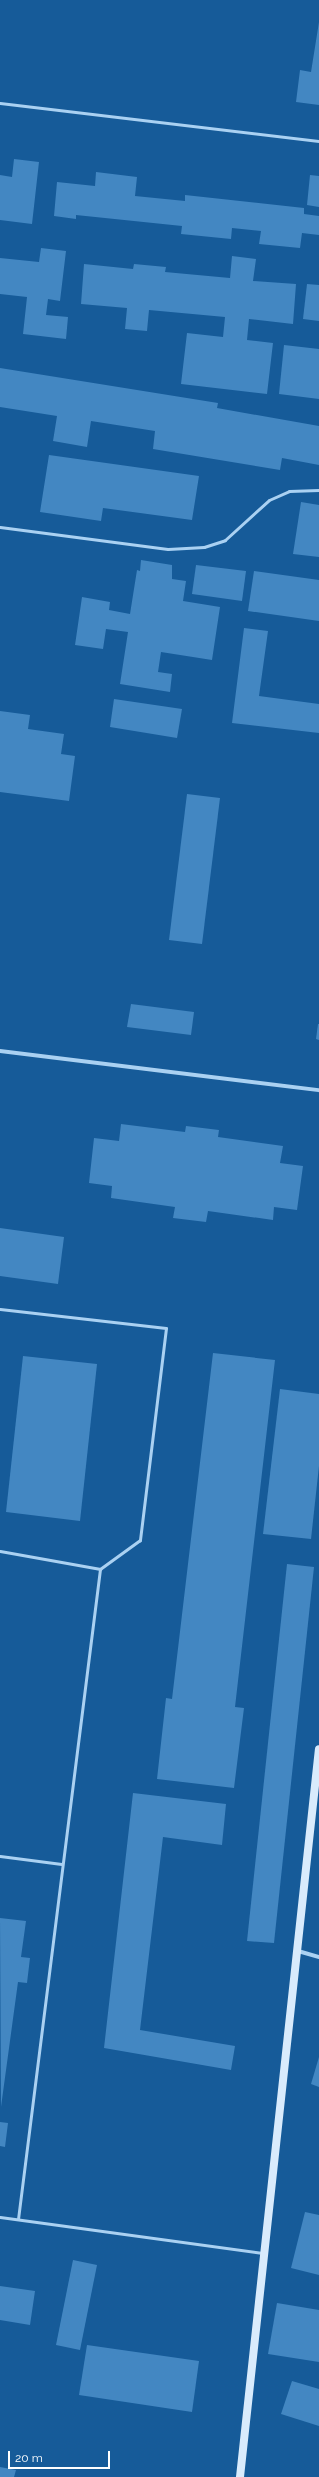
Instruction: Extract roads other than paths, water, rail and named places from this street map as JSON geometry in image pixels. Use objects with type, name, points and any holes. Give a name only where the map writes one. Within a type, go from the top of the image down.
[{"type":"street","points":[[0,1051],[319,1090]]},
{"type":"street","points":[[240,2477],[319,1750]]},
{"type":"street","points":[[297,1950],[319,1957]]},
{"type":"lane","points":[[0,103],[319,141]]},
{"type":"lane","points":[[0,528],[168,549],[204,547],[225,540],[269,500],[289,491],[319,490]]},
{"type":"lane","points":[[0,1308],[166,1328],[140,1540],[100,1569],[0,1551]]},
{"type":"lane","points":[[18,2219],[61,1864],[100,1569]]},
{"type":"lane","points":[[0,1856],[61,1864]]},
{"type":"lane","points":[[0,2217],[264,2254]]}]
